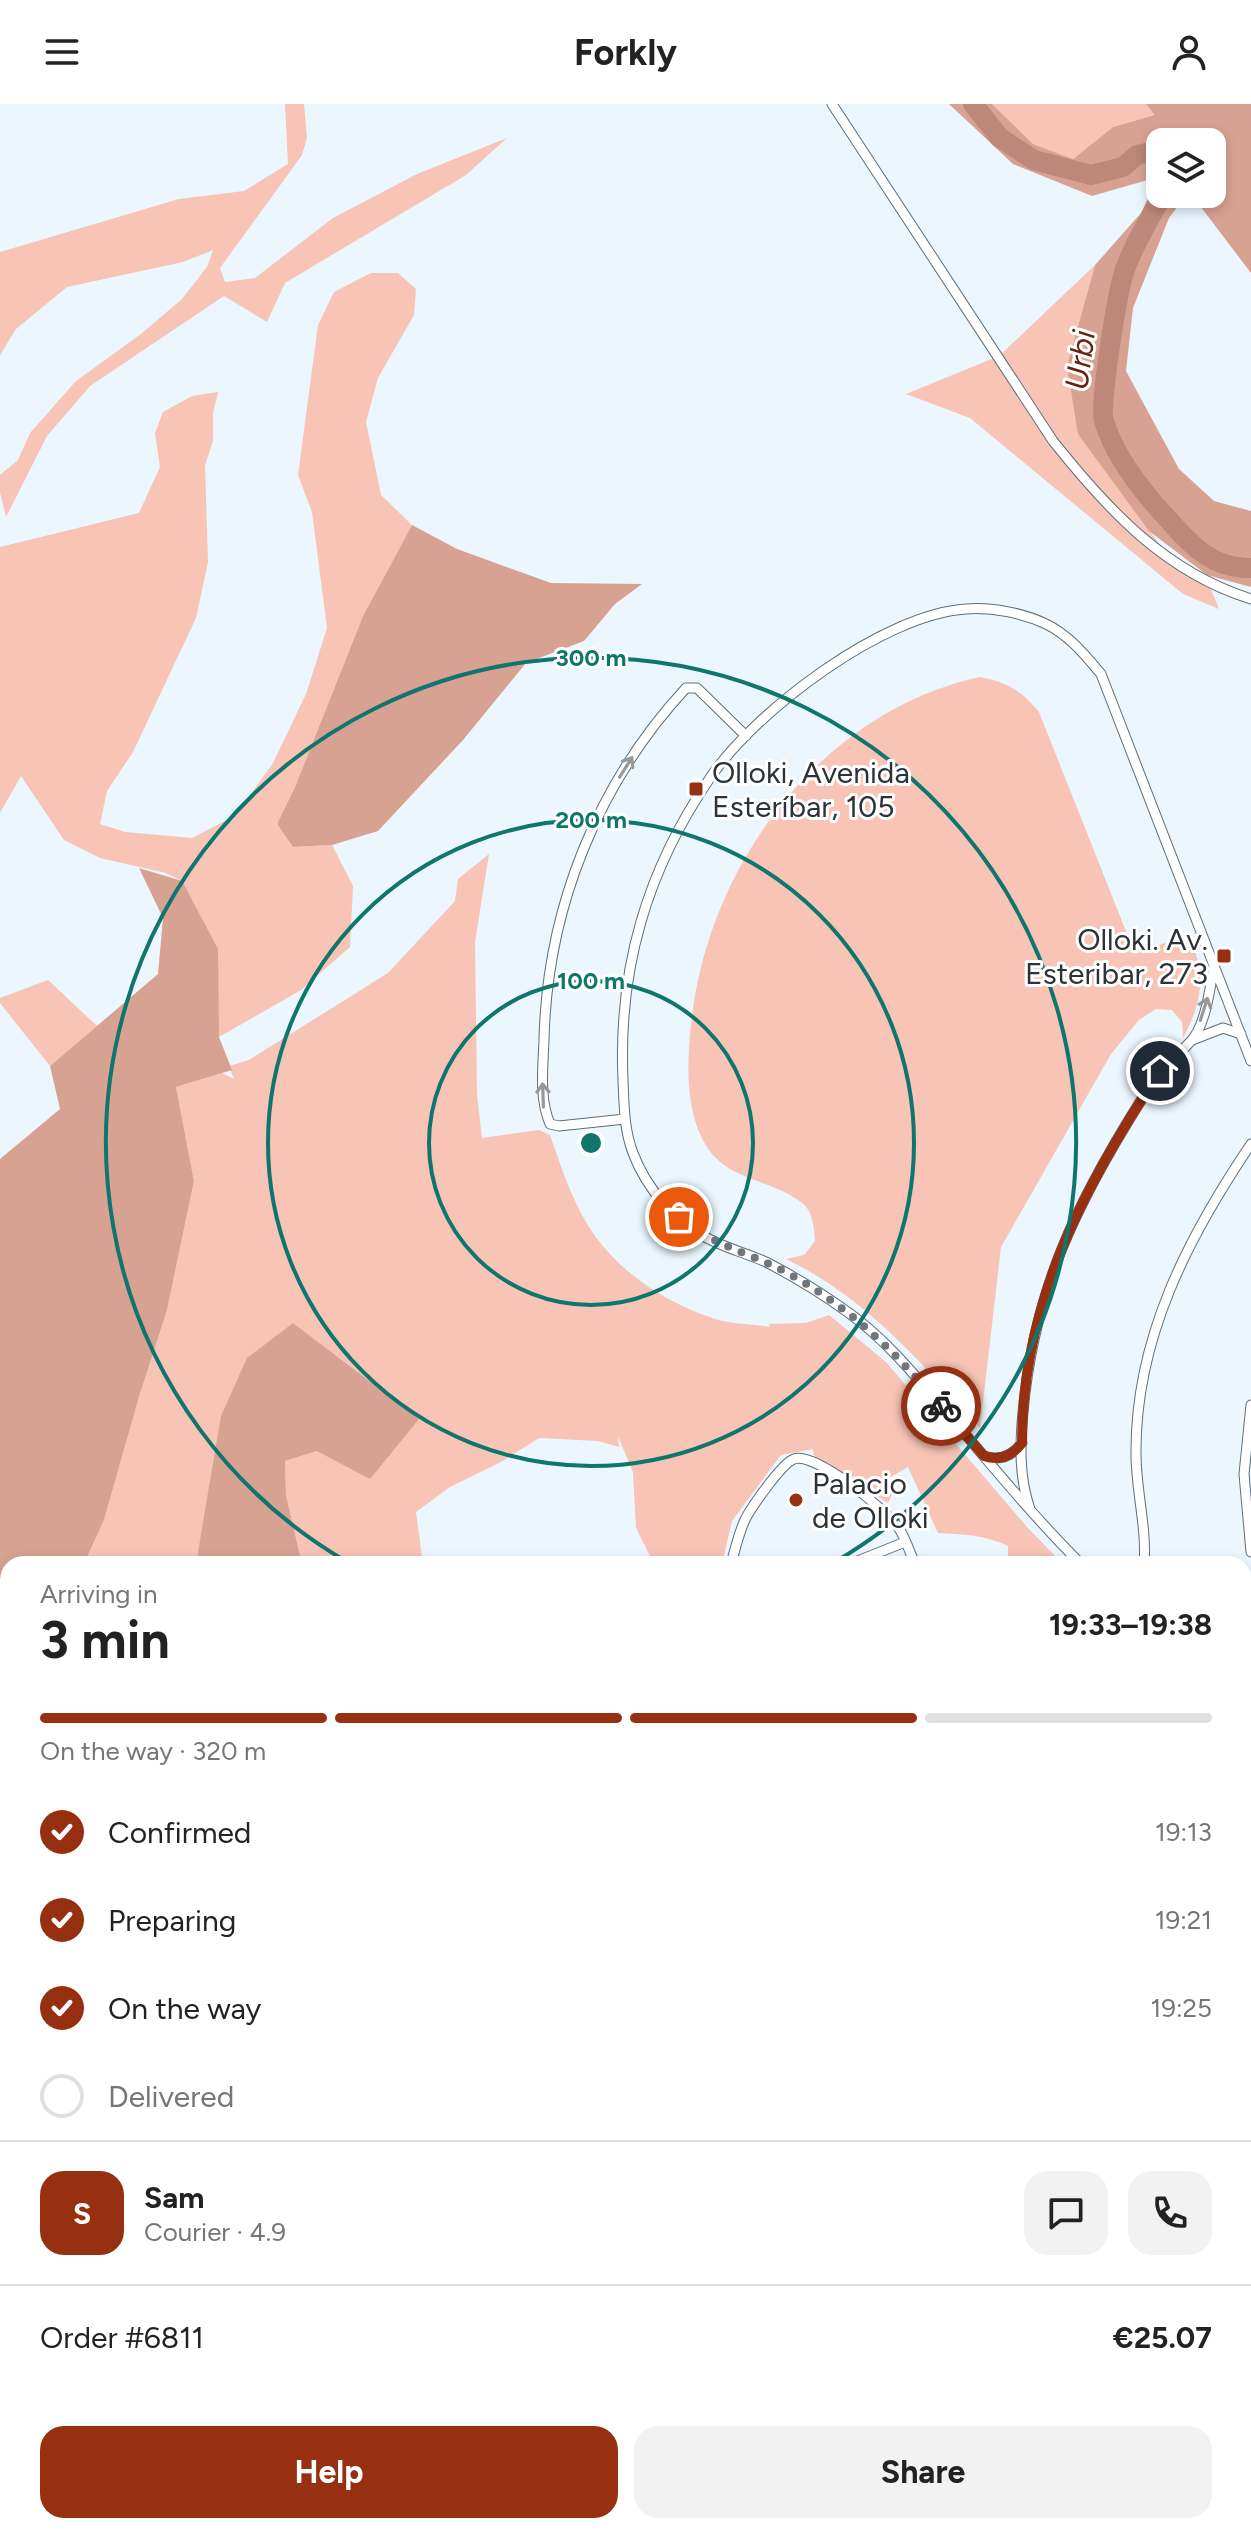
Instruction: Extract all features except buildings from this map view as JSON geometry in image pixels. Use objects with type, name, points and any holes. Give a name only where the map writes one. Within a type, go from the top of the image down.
[{"type":"street","points":[[832,104],[1053,441],[1089,487],[1120,520],[1175,564],[1222,590],[1251,599]]},
{"type":"street","points":[[1073,1556],[1032,1514],[900,1358],[853,1316],[792,1275],[709,1239],[667,1206],[646,1180],[632,1152],[625,1119],[621,1039],[632,951],[643,913],[671,843],[713,774],[746,736],[793,694],[833,665],[898,629],[932,616],[966,609],[1015,613],[1048,625],[1077,645],[1101,674],[1251,1061]]},
{"type":"street","points":[[625,1119],[559,1126],[550,1124],[544,1109],[544,1015],[559,916],[600,811],[643,740],[686,688],[697,688],[746,736]]},
{"type":"street","points":[[1032,1514],[1022,1472],[1022,1443],[1026,1382],[1035,1325],[1065,1235],[1102,1167],[1160,1071],[1192,1040],[1207,1008],[1214,966]]},
{"type":"street","points":[[1192,1040],[1223,1028],[1241,1034]]},
{"type":"street","points":[[1143,1556],[1136,1454],[1137,1418],[1149,1351],[1163,1302],[1180,1264],[1249,1148],[1251,1137]]},
{"type":"street","points":[[1251,1405],[1244,1474],[1251,1552]]},
{"type":"street","points":[[984,1456],[1003,1458],[1022,1443]]},
{"type":"street","points":[[733,1556],[745,1518],[785,1465],[795,1458],[821,1467],[881,1507],[900,1530],[911,1556]]},
{"type":"street","points":[[870,1556],[905,1542]]},
{"type":"shaded area","points":[[285,104],[304,104],[307,138],[302,155],[220,268],[225,282],[255,278],[333,218],[417,174],[507,138],[466,175],[285,283],[267,322],[224,296],[90,386],[47,436],[6,517],[0,492],[0,475],[18,460],[30,433],[76,381],[141,334],[182,299],[207,267],[213,250],[183,262],[67,287],[16,329],[0,355],[0,252],[179,199],[244,191],[288,164]]},
{"type":"shaded area","points":[[949,104],[992,104],[1033,144],[1073,159],[1113,127],[1155,115],[1146,104],[1251,104],[1251,273],[1202,208],[1226,208],[1226,128],[1146,128],[1146,180],[1092,196],[1013,164]]},
{"type":"shaded area","points":[[992,104],[1146,104],[1156,115],[1113,127],[1073,159],[1033,144]]},
{"type":"shaded area","points":[[1146,202],[1146,208],[1176,208],[1169,218],[1133,308],[1126,371],[1179,469],[1214,501],[1251,511],[1251,587],[1207,575],[1149,531],[1078,434],[1067,366],[1095,265],[1141,213]]},
{"type":"shaded area","points":[[1095,265],[1067,366],[1141,520],[1175,564],[1208,582],[1219,609],[1183,594],[970,418],[906,394],[999,356]]},
{"type":"shaded area","points":[[371,273],[398,273],[416,289],[414,315],[378,378],[366,422],[381,495],[412,525],[363,616],[295,787],[277,824],[293,847],[332,845],[353,886],[350,947],[301,990],[219,1037],[182,881],[166,873],[100,858],[64,840],[21,776],[0,813],[0,547],[139,513],[160,467],[155,433],[163,412],[192,396],[218,392],[213,413],[213,441],[205,465],[208,562],[196,618],[133,752],[107,791],[100,824],[125,832],[192,838],[236,815],[273,763],[306,694],[327,628],[312,512],[298,475],[318,325],[334,292]]},
{"type":"shaded area","points":[[412,525],[457,549],[551,583],[642,584],[615,604],[584,641],[526,663],[463,740],[378,831],[332,845],[293,847],[277,824],[295,787],[363,616]]},
{"type":"shaded area","points":[[980,677],[1013,688],[1039,712],[1135,954],[1189,934],[1198,962],[1200,987],[1195,1012],[1183,1038],[1182,1022],[1172,1010],[1156,1009],[1139,1020],[1111,1054],[1001,1247],[980,1428],[914,1356],[867,1312],[841,1292],[786,1259],[804,1255],[815,1241],[809,1210],[788,1194],[732,1170],[709,1150],[695,1122],[688,1066],[701,967],[720,910],[747,855],[781,805],[822,761],[869,724],[922,696]]},
{"type":"shaded area","points":[[489,854],[475,942],[477,1095],[482,1138],[539,1130],[550,1135],[575,1200],[595,1236],[620,1264],[664,1297],[722,1321],[770,1327],[769,1324],[806,1323],[829,1315],[886,1362],[1055,1556],[1008,1556],[1008,1546],[999,1542],[982,1537],[938,1533],[908,1467],[889,1478],[894,1490],[888,1503],[814,1456],[813,1449],[781,1455],[732,1521],[724,1556],[650,1556],[636,1528],[633,1472],[618,1436],[619,1447],[598,1441],[539,1438],[501,1462],[450,1487],[416,1512],[422,1556],[300,1556],[286,1495],[285,1461],[317,1451],[293,1323],[203,1527],[198,1556],[88,1556],[104,1520],[167,1310],[194,1181],[176,1087],[222,1073],[234,1079],[229,1066],[249,1060],[388,973],[455,901],[458,879]]},
{"type":"shaded area","points":[[139,868],[182,881],[218,949],[219,1037],[232,1070],[176,1087],[194,1181],[167,1310],[104,1520],[88,1556],[0,1556],[0,1159],[60,1109],[50,1066],[158,974],[163,918]]},
{"type":"shaded area","points":[[48,980],[97,1026],[50,1066],[0,1003],[0,998]]},
{"type":"shaded area","points":[[293,1323],[419,1419],[370,1479],[317,1451],[285,1461],[286,1495],[300,1556],[197,1556],[221,1416],[247,1358]]},
{"type":"waterway","name":"Urbi","points":[[973,104],[1000,138],[1034,160],[1091,175],[1123,167],[1137,155],[1146,153]]},
{"type":"waterway","name":"Urbi","points":[[1155,208],[1123,276],[1106,373],[1104,421],[1130,472],[1184,537],[1214,560],[1251,568]]},
{"type":"way so far","points":[[679,1217],[709,1239],[792,1275],[853,1316],[900,1358],[941,1406]]},
{"type":"place","name":"Olloki, Avenida Esteríbar, 105","points":[[696,789]]},
{"type":"place","name":"Olloki. Av. Esteribar, 273","points":[[1224,956]]},
{"type":"place","name":"Palacio de Olloki","points":[[796,1500]]},
{"type":"route","points":[[941,1406],[984,1456],[1003,1458],[1022,1443],[1026,1382],[1035,1325],[1065,1235],[1160,1071]]}]
